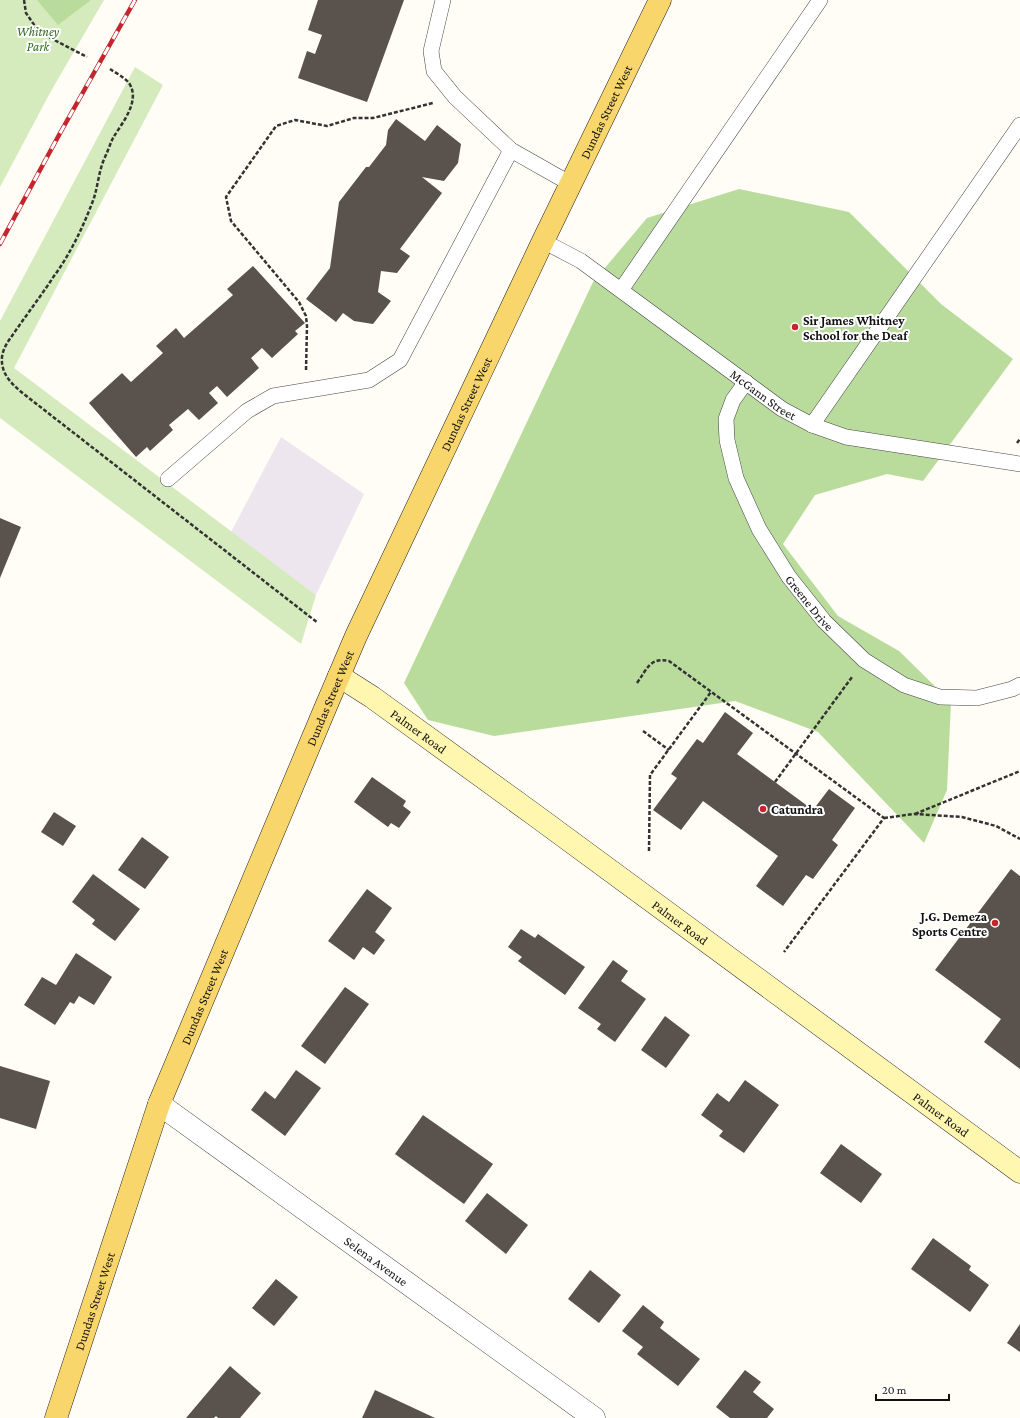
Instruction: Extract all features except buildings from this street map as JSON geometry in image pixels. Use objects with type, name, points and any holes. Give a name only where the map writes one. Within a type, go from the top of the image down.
[{"type":"main road","name":"Dundas Street West","points":[[56,1418],[159,1104],[356,636],[543,241],[660,0]]},
{"type":"street","name":"Palmer Road","points":[[339,676],[372,697],[536,816],[1020,1172]]},
{"type":"street","name":"Selena Avenue","points":[[159,1104],[594,1418]]},
{"type":"lane","points":[[443,0],[430,51],[434,71],[455,98],[511,150],[571,184]]},
{"type":"lane","points":[[621,290],[820,0]]},
{"type":"lane","points":[[812,425],[1020,125]]},
{"type":"lane","points":[[168,479],[246,411],[273,396],[369,380],[400,360],[511,150]]},
{"type":"lane","name":"McGann Street","points":[[543,241],[581,261],[782,409],[812,425],[846,437],[1020,464]]},
{"type":"lane","name":"Greene Drive","points":[[746,382],[733,400],[726,420],[727,440],[736,478],[759,528],[789,577],[824,621],[864,660],[904,685],[940,697],[977,698],[1012,689],[1020,685]]},
{"type":"path","points":[[24,0],[26,13],[39,32],[87,57]]},
{"type":"path","points":[[110,69],[123,77],[129,83],[133,91],[133,99],[130,108],[113,139],[104,160],[94,198],[79,233],[55,276],[26,314],[6,346],[2,356],[2,367],[7,377],[34,402],[318,623]]},
{"type":"path","points":[[305,391],[306,316],[299,302],[231,221],[226,197],[276,126],[295,120],[327,126],[354,118],[373,118],[455,98]]},
{"type":"path","points":[[637,683],[652,662],[660,659],[669,661],[884,818],[914,814],[962,817],[996,826],[1020,839]]},
{"type":"path","points":[[775,782],[864,660]]},
{"type":"path","points":[[648,851],[650,775],[712,692]]},
{"type":"path","points":[[643,731],[668,750]]},
{"type":"path","points":[[914,814],[1020,771]]},
{"type":"path","points":[[784,952],[884,818]]},
{"type":"shaded area","points":[[281,437],[364,494],[316,595],[231,532]]},
{"type":"green space","name":"Whitney Park","points":[[0,0],[104,0],[51,91],[0,187]]},
{"type":"green space","points":[[37,0],[91,0],[58,25]]},
{"type":"green space","points":[[135,67],[163,85],[14,368],[316,595],[301,644],[0,418],[0,321]]},
{"type":"green space","points":[[739,189],[849,212],[941,304],[1013,359],[923,481],[887,474],[815,495],[783,544],[838,616],[899,651],[951,702],[947,790],[924,843],[818,732],[735,701],[494,736],[428,720],[404,683],[593,282],[647,218]]},
{"type":"railway","points":[[0,244],[135,0]]},
{"type":"place","name":"Sir James Whitney School for the Deaf","points":[[795,327]]},
{"type":"place","name":"Catundra","points":[[763,809]]},
{"type":"place","name":"J.G. Demeza Sports Centre","points":[[995,923]]}]
